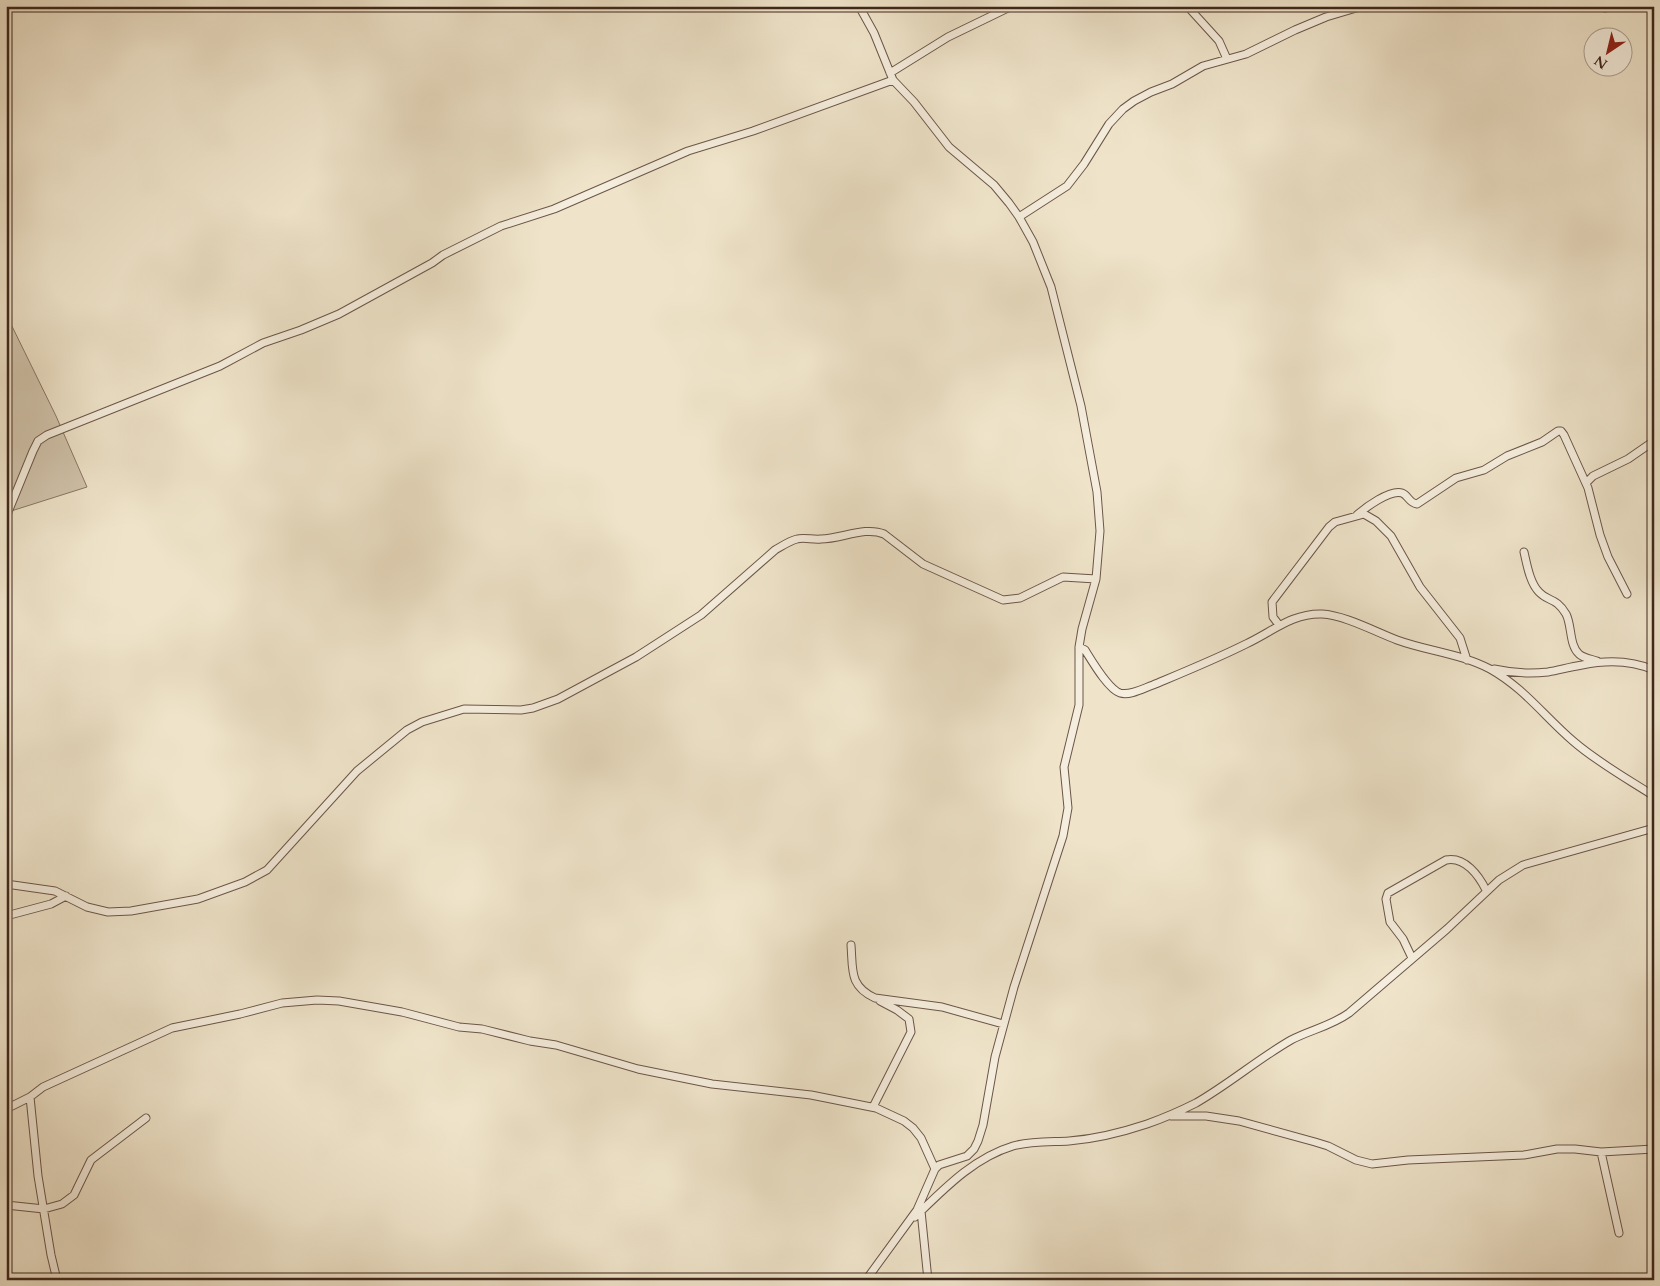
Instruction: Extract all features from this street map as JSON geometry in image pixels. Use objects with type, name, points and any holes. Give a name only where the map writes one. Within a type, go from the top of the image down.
[{"type":"street","points":[[859,6],[874,33],[892,77],[949,147],[994,185],[1020,217],[1033,242],[1051,287],[1082,413],[1099,510],[1099,552],[1096,579],[1079,647],[1079,705],[1064,768],[1068,793],[1067,820],[1059,854],[1014,987],[992,1073],[978,1141],[974,1149],[967,1156],[938,1165],[917,1210],[866,1280]]},
{"type":"street","points":[[6,517],[38,441],[47,435],[220,366],[263,343],[302,330],[340,314],[443,255],[501,226],[554,209],[688,151],[753,131],[892,77],[948,37],[1012,6]]},
{"type":"street","points":[[1020,217],[1056,194],[1073,179],[1096,147],[1108,124],[1134,100],[1172,84],[1203,66],[1246,54],[1326,17],[1363,6]]},
{"type":"street","points":[[1650,6],[1654,12]]},
{"type":"street","points":[[1189,8],[1218,42],[1227,59]]},
{"type":"street","points":[[1357,515],[1376,501],[1396,492],[1404,494],[1412,503],[1417,504],[1456,478],[1484,470],[1507,456],[1542,442],[1558,431],[1562,432],[1586,483],[1608,558],[1627,594]]},
{"type":"street","points":[[1586,483],[1593,476],[1628,459],[1654,441]]},
{"type":"street","points":[[1279,625],[1271,607],[1274,599],[1329,527],[1335,522],[1357,515],[1368,515],[1391,536],[1423,592],[1460,638],[1467,660]]},
{"type":"street","points":[[6,884],[45,888],[98,910],[108,912],[198,899],[261,875],[357,771],[407,730],[422,722],[464,709],[521,710],[533,708],[558,699],[636,656],[702,615],[775,550],[799,538],[822,540],[878,532],[884,534],[923,564],[1003,600],[1020,598],[1063,577],[1096,579]]},
{"type":"street","points":[[1524,552],[1533,584],[1538,592],[1556,601],[1565,613],[1575,649],[1579,654],[1602,662]]},
{"type":"street","points":[[1079,647],[1085,650],[1109,684],[1116,691],[1125,693],[1145,688],[1249,643],[1293,618],[1323,614],[1415,646],[1467,660],[1488,668],[1504,677],[1529,696],[1560,729],[1588,753],[1654,796]]},
{"type":"street","points":[[1488,668],[1522,674],[1549,672],[1583,664],[1602,662],[1635,663],[1654,670]]},
{"type":"street","points":[[906,1226],[958,1177],[1000,1151],[1014,1146],[1071,1141],[1108,1134],[1144,1125],[1168,1116],[1196,1102],[1290,1040],[1336,1022],[1447,929],[1486,890],[1523,866],[1654,828]]},
{"type":"street","points":[[1412,958],[1403,938],[1390,922],[1386,899],[1388,893],[1451,859],[1464,863],[1480,878],[1486,890]]},
{"type":"street","points":[[6,916],[51,904],[66,896]]},
{"type":"street","points":[[851,944],[853,978],[862,991],[897,1010],[909,1019],[912,1028],[910,1038],[873,1108]]},
{"type":"street","points":[[875,998],[942,1007],[1004,1024]]},
{"type":"street","points":[[6,1109],[30,1097],[43,1087],[172,1028],[282,1003],[317,1000],[339,1001],[402,1012],[459,1028],[482,1029],[530,1041],[556,1045],[638,1069],[712,1084],[811,1095],[873,1108],[904,1121],[913,1128],[921,1138],[935,1169]]},
{"type":"street","points":[[30,1097],[38,1176],[50,1255],[57,1280]]},
{"type":"street","points":[[1168,1116],[1206,1116],[1238,1121],[1328,1146],[1356,1160],[1372,1164],[1408,1160],[1524,1155],[1557,1149],[1601,1152],[1654,1149]]},
{"type":"street","points":[[6,1205],[44,1210],[62,1204],[71,1198],[76,1191],[91,1160],[146,1118]]},
{"type":"street","points":[[1601,1152],[1619,1233]]},
{"type":"street","points":[[921,1211],[928,1280]]},
{"type":"shaded area","points":[[6,314],[56,416],[87,487],[8,512],[6,512]]}]
